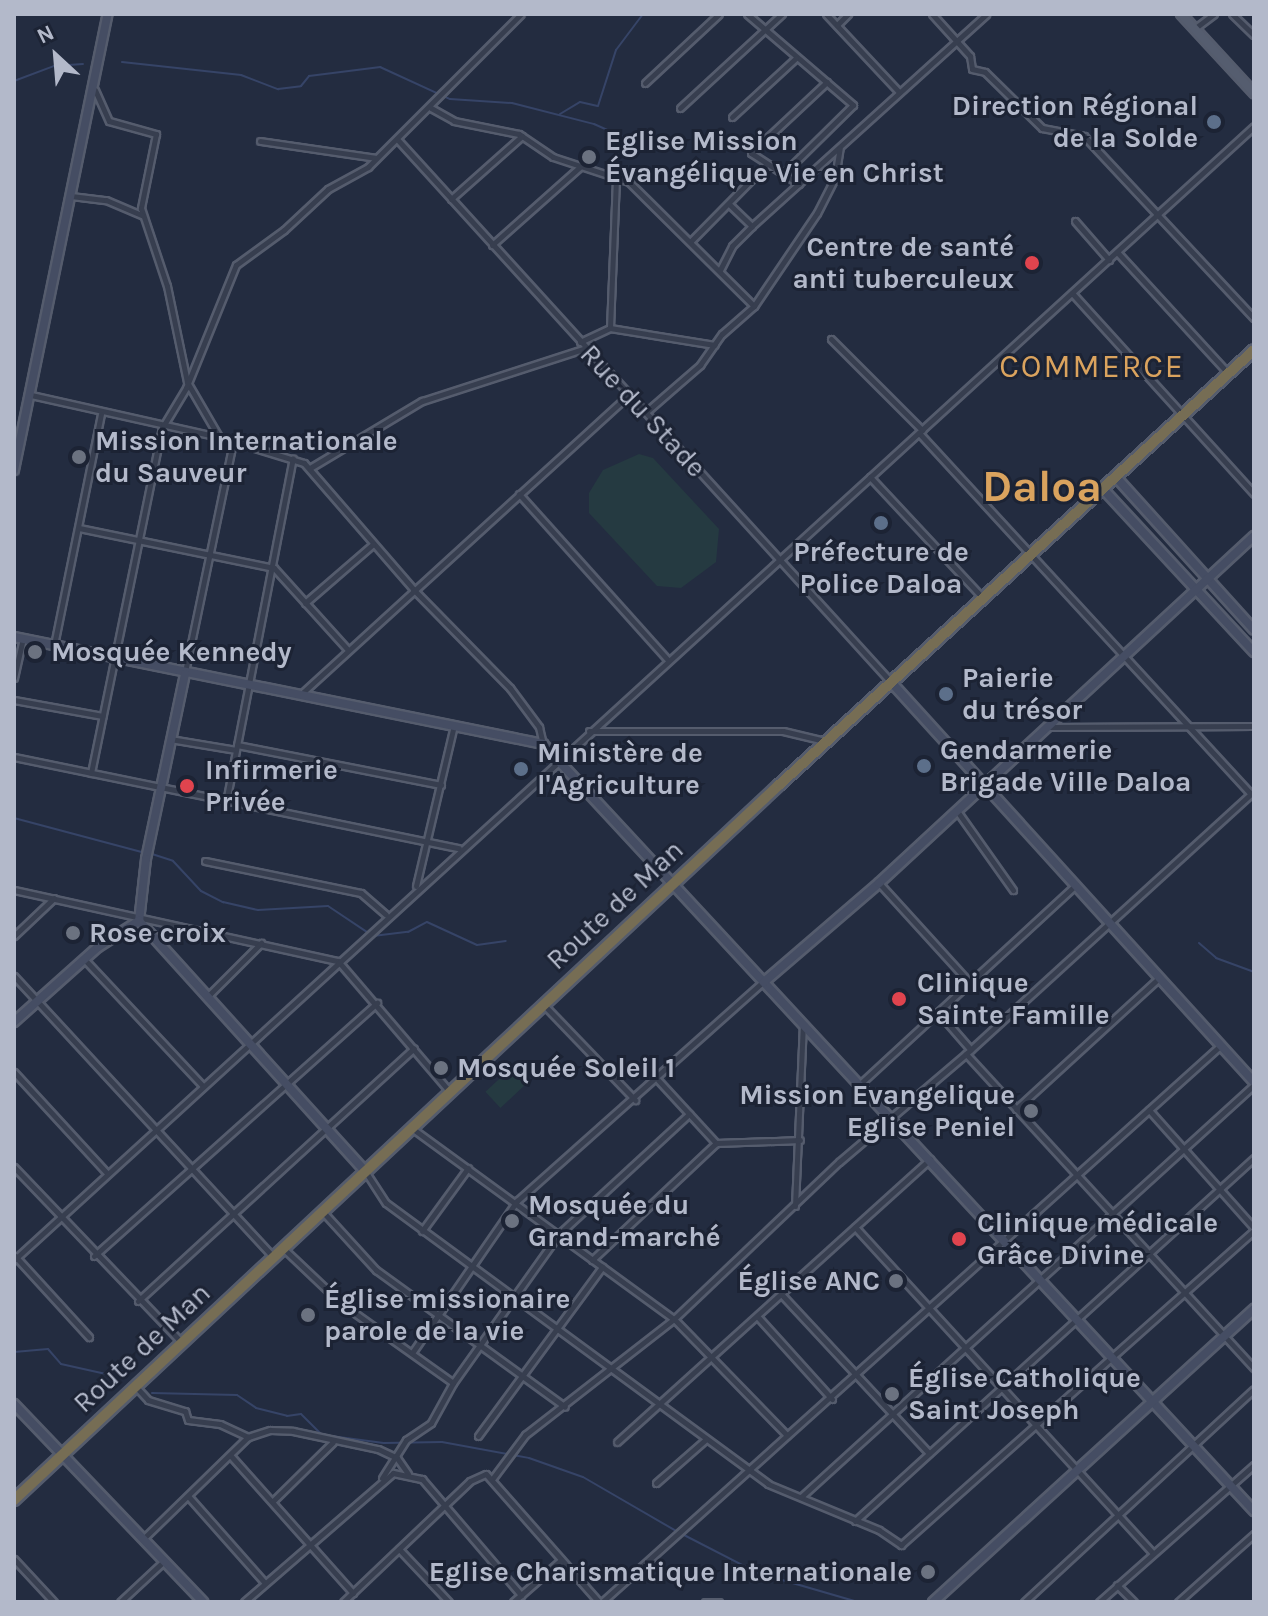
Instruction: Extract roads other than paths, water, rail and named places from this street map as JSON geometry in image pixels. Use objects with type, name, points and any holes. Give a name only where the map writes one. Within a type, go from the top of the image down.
[{"type":"highway","name":"Route de Man","points":[[14,1500],[825,742],[1254,350]]},
{"type":"main road","points":[[1181,14],[1254,93]]},
{"type":"street","points":[[14,470],[68,196],[94,90],[108,14]]},
{"type":"street","points":[[91,773],[162,428],[187,382],[243,256],[276,237],[308,204],[377,158],[431,108],[521,14]]},
{"type":"street","points":[[645,83],[719,14]]},
{"type":"street","points":[[747,14],[853,106],[783,174]]},
{"type":"street","points":[[680,108],[782,14]]},
{"type":"street","points":[[826,14],[899,92]]},
{"type":"street","points":[[837,25],[848,14]]},
{"type":"street","points":[[720,270],[732,246],[752,226],[987,14]]},
{"type":"street","points":[[1194,29],[1214,14]]},
{"type":"street","points":[[1232,14],[1254,35]]},
{"type":"street","points":[[934,15],[970,56],[972,69],[985,72],[1042,128],[1080,133],[1254,318]]},
{"type":"street","points":[[732,117],[797,58]]},
{"type":"street","points":[[799,184],[751,152],[827,82]]},
{"type":"street","points":[[94,90],[109,121],[156,134],[154,161],[141,197],[142,215],[167,286],[187,382],[219,437]]},
{"type":"street","points":[[431,108],[454,121],[471,121],[522,136],[553,157],[616,176],[691,241],[754,306]]},
{"type":"street","points":[[89,1337],[15,1258],[459,848],[1254,126]]},
{"type":"street","points":[[451,199],[522,136]]},
{"type":"street","name":"Rue du Stade","points":[[397,139],[891,682]]},
{"type":"street","points":[[260,141],[377,158]]},
{"type":"street","points":[[646,412],[700,365],[715,345],[754,306],[823,202],[835,178],[840,147]]},
{"type":"street","points":[[691,241],[767,164]]},
{"type":"street","points":[[492,245],[582,165]]},
{"type":"street","points":[[610,328],[616,176]]},
{"type":"street","points":[[68,196],[106,200],[142,215]]},
{"type":"street","points":[[729,204],[752,226]]},
{"type":"street","points":[[1075,221],[1109,260]]},
{"type":"street","points":[[1117,252],[1229,374]]},
{"type":"street","points":[[1072,293],[1251,486],[1254,494]]},
{"type":"street","points":[[580,342],[610,328],[715,345]]},
{"type":"street","points":[[493,1478],[525,1435],[613,1370],[674,1319],[891,1117],[969,1052],[1253,793],[1030,555],[920,431],[831,339]]},
{"type":"street","points":[[310,468],[422,401],[586,348]]},
{"type":"street","points":[[300,695],[630,394]]},
{"type":"street","points":[[31,395],[162,428],[219,437],[293,458],[310,468],[413,589],[510,688],[539,727],[543,744],[671,886],[1007,1239],[1254,1511]]},
{"type":"street","points":[[54,645],[101,414]]},
{"type":"street","points":[[14,1022],[84,959],[138,918],[169,739],[233,442]]},
{"type":"street","points":[[226,802],[293,458]]},
{"type":"street","points":[[1115,476],[1254,630]]},
{"type":"street","points":[[870,477],[983,598]]},
{"type":"street","points":[[1103,489],[1254,652]]},
{"type":"street","points":[[519,494],[667,659]]},
{"type":"street","points":[[79,528],[274,568],[348,650]]},
{"type":"street","points":[[412,1353],[469,1265],[517,1201],[879,883],[1254,536]]},
{"type":"street","points":[[305,603],[373,544]]},
{"type":"street","points":[[14,678],[18,637],[185,674],[454,724],[543,744]]},
{"type":"street","points":[[801,1497],[1254,1083],[891,682]]},
{"type":"street","points":[[14,700],[103,716]]},
{"type":"street","points":[[414,891],[454,724]]},
{"type":"street","points":[[1050,727],[1254,726]]},
{"type":"street","points":[[588,731],[783,731],[825,742]]},
{"type":"street","points":[[169,739],[237,748],[441,785]]},
{"type":"street","points":[[14,757],[459,848]]},
{"type":"street","points":[[957,811],[1013,890]]},
{"type":"street","points":[[205,861],[361,893],[386,915]]},
{"type":"street","points":[[879,883],[970,983]]},
{"type":"street","points":[[860,1084],[1076,885]]},
{"type":"street","points":[[14,890],[338,961],[450,1092]]},
{"type":"street","points":[[14,936],[54,898]]},
{"type":"street","points":[[138,918],[365,1171],[381,1199],[658,1405],[751,1468],[768,1484],[905,1545],[1254,1229],[1149,1110]]},
{"type":"street","points":[[209,995],[261,943]]},
{"type":"street","points":[[84,959],[202,1085]]},
{"type":"street","points":[[14,976],[273,1258]]},
{"type":"street","points":[[1016,1109],[1159,978]]},
{"type":"street","points":[[94,1256],[377,1003]]},
{"type":"street","points":[[544,1005],[635,1100]]},
{"type":"street","points":[[938,1012],[1016,1109],[1254,1368]]},
{"type":"street","points":[[795,1207],[803,1025]]},
{"type":"street","points":[[343,1602],[479,1475],[493,1478],[600,1602],[832,1399],[1220,1046]]},
{"type":"street","points":[[138,1301],[326,1126],[415,1048]]},
{"type":"street","points":[[14,1072],[107,1173]]},
{"type":"street","points":[[658,1080],[716,1143]]},
{"type":"street","points":[[244,1602],[382,1478],[406,1440],[430,1425],[453,1383],[559,1234],[689,1114]]},
{"type":"street","points":[[412,1128],[517,1201],[674,1319],[788,1436]]},
{"type":"street","points":[[592,1260],[716,1143],[800,1140]]},
{"type":"street","points":[[855,1521],[1254,1158]]},
{"type":"street","points":[[617,1442],[930,1159]]},
{"type":"street","points":[[14,1167],[94,1256],[182,1343]]},
{"type":"street","points":[[422,1231],[468,1168]]},
{"type":"street","points":[[322,1212],[376,1270],[565,1407]]},
{"type":"street","points":[[855,1227],[1152,1552]]},
{"type":"street","points":[[284,1248],[342,1304],[453,1383]]},
{"type":"street","points":[[478,1436],[602,1267]]},
{"type":"street","points":[[782,1295],[929,1453]]},
{"type":"street","points":[[933,1602],[1254,1309]]},
{"type":"street","points":[[757,1316],[832,1399]]},
{"type":"street","points":[[136,1386],[148,1400],[185,1411],[188,1420],[220,1424],[248,1437]]},
{"type":"street","points":[[1024,1602],[1254,1389]]},
{"type":"street","points":[[14,1404],[61,1457],[203,1602]]},
{"type":"street","points":[[143,1539],[248,1437],[270,1430],[397,1458],[409,1475]]},
{"type":"street","points":[[656,1483],[706,1439]]},
{"type":"street","points":[[273,1501],[333,1442]]},
{"type":"street","points":[[230,1455],[353,1593]]},
{"type":"street","points":[[1099,1602],[1254,1465]]},
{"type":"street","points":[[382,1478],[409,1475],[422,1479],[521,1595]]},
{"type":"street","points":[[188,1496],[265,1583]]},
{"type":"street","points":[[1178,1602],[1254,1534]]},
{"type":"street","points":[[399,1549],[449,1602]]},
{"type":"street","points":[[14,1559],[54,1602]]},
{"type":"street","points":[[513,1602],[561,1560]]},
{"type":"street","points":[[120,1602],[164,1561]]},
{"type":"street","points":[[1117,1585],[1134,1602]]},
{"type":"street","points":[[705,1602],[719,1602]]},
{"type":"waterway","points":[[560,114],[580,102],[598,106],[616,50],[643,14]]},
{"type":"waterway","points":[[122,62],[241,75],[278,89],[301,86],[309,76],[380,67],[450,99],[512,103],[594,124],[632,141]]},
{"type":"waterway","points":[[14,81],[54,66],[83,64]]},
{"type":"waterway","points":[[14,818],[142,852]]},
{"type":"waterway","points":[[152,854],[173,861],[201,891],[223,902],[258,910],[328,906],[367,932]]},
{"type":"waterway","points":[[373,936],[408,932],[427,922],[477,945],[506,941]]},
{"type":"waterway","points":[[1199,943],[1216,958],[1254,972]]},
{"type":"waterway","points":[[14,1352],[48,1349],[61,1364],[106,1374],[122,1371]]},
{"type":"waterway","points":[[152,1393],[237,1395],[256,1408],[287,1416],[301,1414],[321,1434]]},
{"type":"waterway","points":[[331,1436],[384,1443],[442,1442],[529,1458],[583,1477],[676,1531]]},
{"type":"waterway","points":[[682,1534],[758,1573],[858,1602]]},
{"type":"place","name":"Direction Régional de la Solde","points":[[1214,122]]},
{"type":"place","name":"Eglise Mission Évangélique Vie en Christ","points":[[589,157]]},
{"type":"place","name":"Centre de santé anti tuberculeux","points":[[1032,263]]},
{"type":"place","name":"Mission Internationale du Sauveur","points":[[79,457]]},
{"type":"place","name":"Préfecture de Police Daloa","points":[[881,523]]},
{"type":"place","name":"Mosquée Kennedy","points":[[35,652]]},
{"type":"place","name":"Paierie du trésor","points":[[946,694]]},
{"type":"place","name":"Gendarmerie Brigade Ville Daloa","points":[[924,766]]},
{"type":"place","name":"Ministère de l'Agriculture","points":[[521,769]]},
{"type":"place","name":"Infirmerie Privée","points":[[187,786]]},
{"type":"place","name":"Rose croix","points":[[73,933]]},
{"type":"place","name":"Clinique Sainte Famille","points":[[899,999]]},
{"type":"place","name":"Mosquée Soleil 1","points":[[441,1068]]},
{"type":"place","name":"Mission Evangelique Eglise Peniel","points":[[1031,1111]]},
{"type":"place","name":"Mosquée du Grand-marché","points":[[512,1221]]},
{"type":"place","name":"Clinique médicale Grâce Divine","points":[[959,1239]]},
{"type":"place","name":"Église ANC","points":[[896,1281]]},
{"type":"place","name":"Église missionaire parole de la vie","points":[[308,1315]]},
{"type":"place","name":"Église Catholique Saint Joseph","points":[[892,1394]]},
{"type":"place","name":"Eglise Charismatique Internationale","points":[[928,1572]]},
{"type":"district","name":"COMMERCE","points":[[1092,367]]},
{"type":"district","name":"Daloa","points":[[1042,487]]}]
